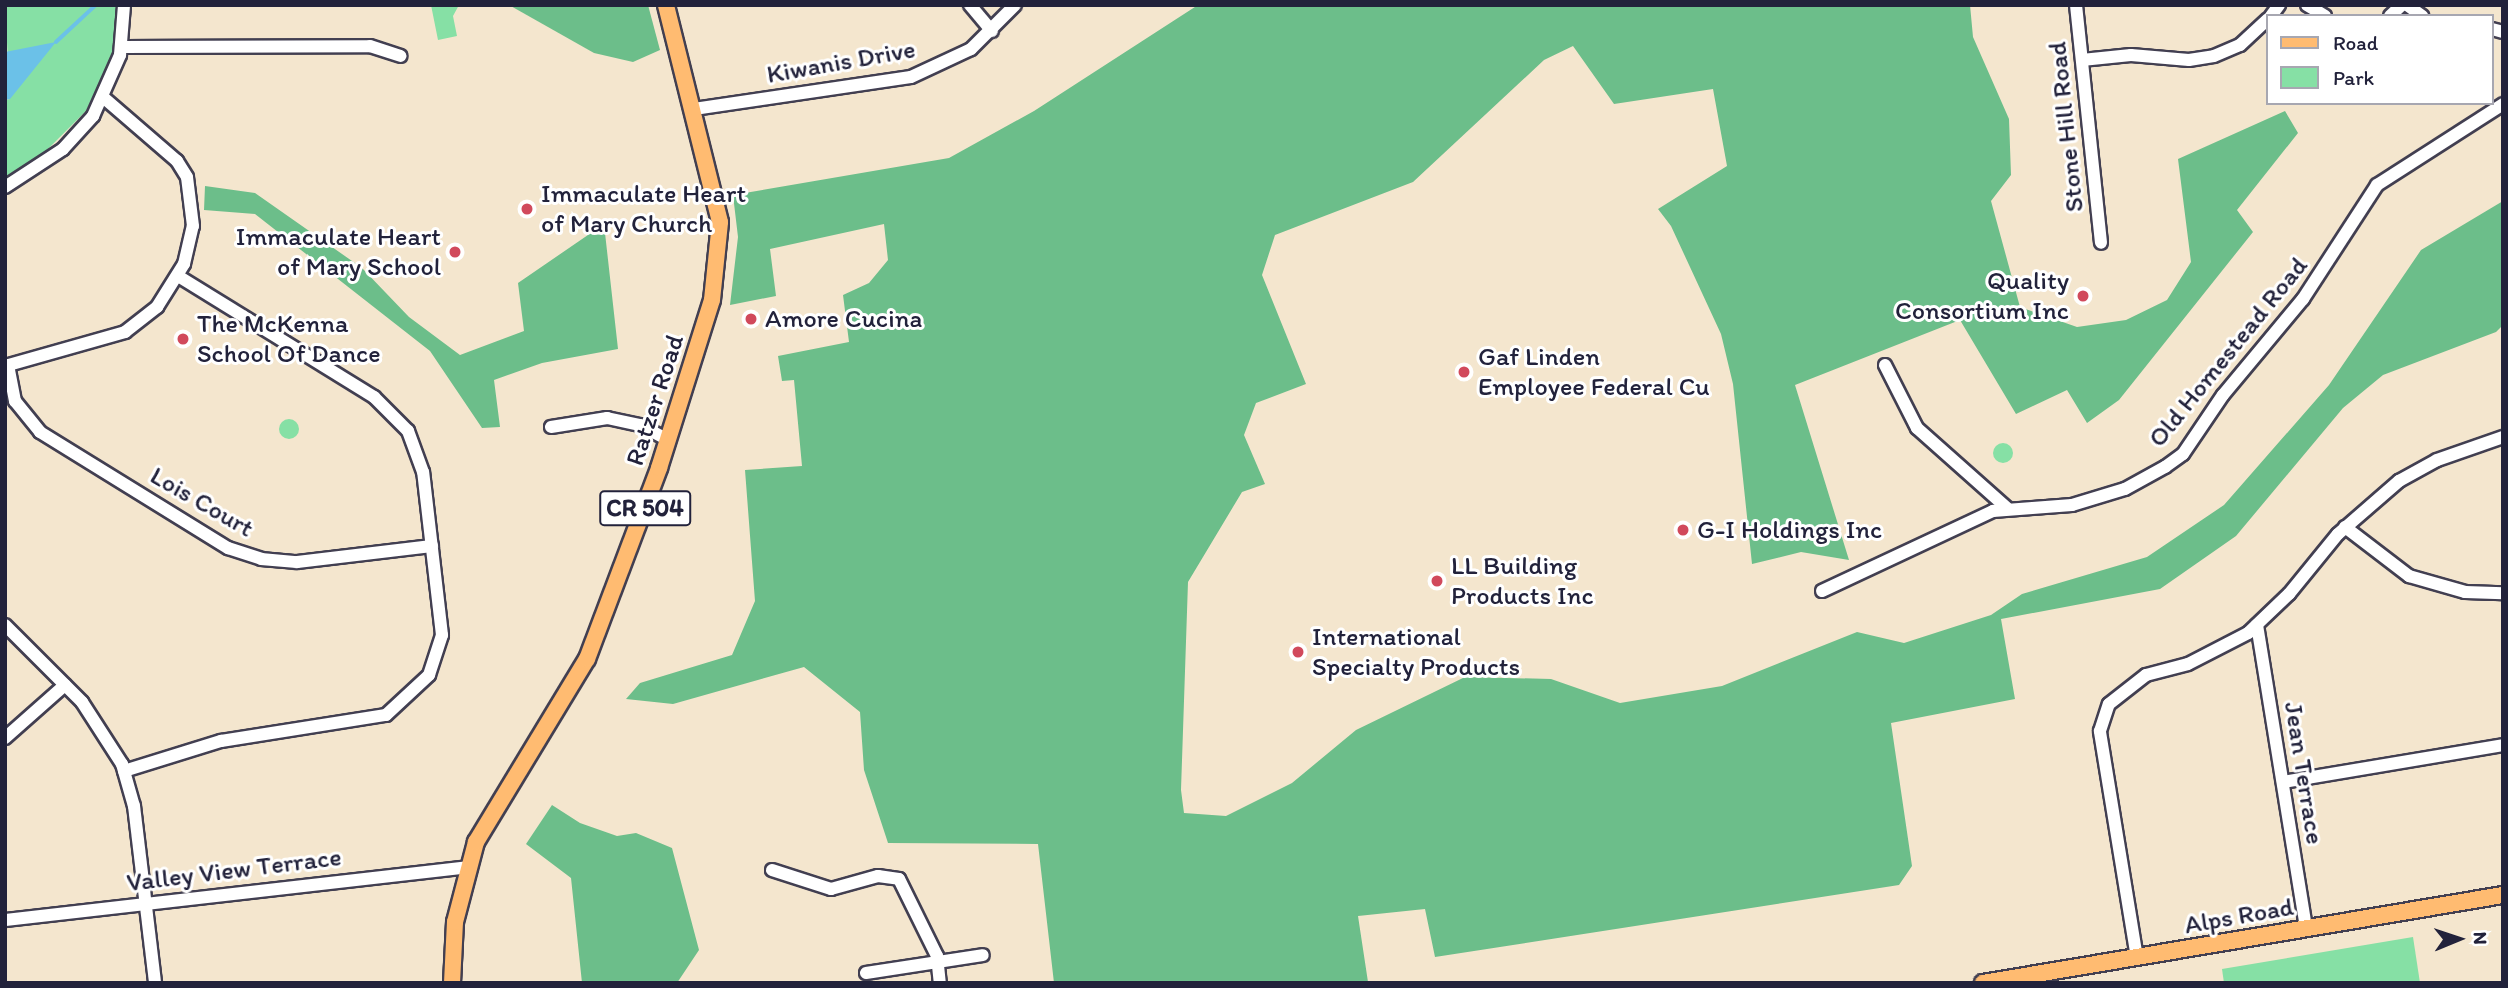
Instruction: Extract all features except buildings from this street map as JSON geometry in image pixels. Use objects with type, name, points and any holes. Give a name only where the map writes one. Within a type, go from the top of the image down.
[{"type":"main road","name":"Ratzer Road","points":[[452,983],[455,922],[468,867],[483,828],[587,659],[668,440],[712,300],[719,255],[716,194],[666,5]]},
{"type":"main road","name":"Alps Road","points":[[1983,983],[2503,895]]},
{"type":"street","points":[[5,187],[63,149],[104,98],[122,47],[124,5]]},
{"type":"street","points":[[970,5],[992,30]]},
{"type":"street","name":"Kiwanis Drive","points":[[694,109],[911,77],[953,60],[992,30],[1015,5]]},
{"type":"street","name":"Stone Hill Road","points":[[2076,5],[2101,243]]},
{"type":"street","points":[[2082,60],[2131,55],[2189,60],[2214,56],[2240,45],[2266,21]]},
{"type":"street","points":[[122,47],[370,46],[400,56]]},
{"type":"street","points":[[6,366],[125,332],[157,307],[178,276],[193,226],[187,177],[177,161],[104,98]]},
{"type":"street","name":"Old Homestead Road","points":[[1822,591],[2007,508],[2036,510],[2103,497],[2146,479],[2183,454],[2222,395],[2310,290],[2377,185],[2503,104]]},
{"type":"street","points":[[124,771],[168,755],[258,733],[372,719],[406,701],[429,675],[441,645],[421,462],[408,431],[389,409],[178,276]]},
{"type":"street","points":[[1885,365],[1917,428],[2007,508]]},
{"type":"street","name":"Lois Court","points":[[6,366],[15,401],[40,432],[228,548],[261,559],[297,562],[432,546]]},
{"type":"street","points":[[551,427],[607,418],[640,425],[668,440]]},
{"type":"street","points":[[2137,958],[2102,743],[2103,715],[2128,684],[2208,656],[2258,625],[2345,527],[2381,495],[2421,468],[2503,437]]},
{"type":"street","points":[[2345,527],[2409,576],[2465,592],[2503,593]]},
{"type":"street","points":[[5,625],[98,721],[124,771],[134,806],[155,983]]},
{"type":"street","name":"Jean Terrace","points":[[2258,625],[2306,929]]},
{"type":"street","points":[[5,738],[65,685]]},
{"type":"street","points":[[2283,782],[2503,745]]},
{"type":"street","name":"Valley View Terrace","points":[[5,920],[468,867]]},
{"type":"street","points":[[772,870],[831,889],[878,876],[899,879],[938,962],[940,983]]},
{"type":"street","points":[[866,973],[983,955]]},
{"type":"green space","points":[[5,5],[124,5],[125,11],[117,15],[113,54],[86,111],[41,156],[5,177],[5,100],[10,99]]},
{"type":"green space","points":[[431,5],[459,5],[453,16],[457,36],[438,40]]},
{"type":"green space","points":[[509,5],[648,5],[660,50],[633,62],[594,53]]},
{"type":"green space","points":[[1198,5],[1970,5],[1973,37],[2009,119],[2011,175],[1991,201],[2020,307],[2077,327],[2126,320],[2167,300],[2191,262],[2178,159],[2285,111],[2298,133],[2237,210],[2253,232],[2119,400],[2087,423],[2067,390],[2016,414],[1960,320],[1795,385],[1849,560],[1801,552],[1752,564],[1733,384],[1721,334],[1671,226],[1658,209],[1727,166],[1713,89],[1614,104],[1573,46],[1544,60],[1413,182],[1275,235],[1262,275],[1306,384],[1256,403],[1244,435],[1265,484],[1242,492],[1188,582],[1181,790],[1184,813],[1226,816],[1292,783],[1356,730],[1465,677],[1551,679],[1620,703],[1722,686],[1857,632],[1904,643],[1991,615],[2022,594],[2147,557],[2224,505],[2329,385],[2421,250],[2503,201],[2503,325],[2496,332],[2383,375],[2343,408],[2236,536],[2160,589],[2001,619],[2015,699],[1891,723],[1912,866],[1899,885],[1435,957],[1425,909],[1358,916],[1368,982],[1364,983],[1054,983],[1038,844],[888,843],[864,770],[860,712],[804,667],[673,704],[626,699],[640,683],[732,655],[755,601],[745,470],[802,466],[794,380],[782,381],[778,356],[849,342],[843,295],[869,283],[888,260],[884,224],[770,249],[776,296],[730,305],[738,237],[733,195],[949,158],[1034,111]]},
{"type":"green space","points":[[205,186],[255,193],[362,268],[409,317],[460,355],[524,331],[518,283],[604,224],[618,349],[542,363],[494,380],[500,427],[482,428],[430,351],[255,214],[204,210]]},
{"type":"green space","points":[[289,419],[296,422],[299,429],[296,436],[289,439],[282,436],[279,429],[282,422]]},
{"type":"green space","points":[[2003,443],[2010,446],[2013,453],[2010,460],[2003,463],[1996,460],[1993,453],[1996,446]]},
{"type":"green space","points":[[552,805],[580,823],[617,836],[636,833],[672,848],[699,950],[677,983],[582,983],[571,878],[526,844]]},
{"type":"green space","points":[[2413,937],[2420,983],[2224,983],[2222,969]]},
{"type":"water","points":[[56,42],[10,99],[5,100],[5,52]]},
{"type":"waterway","points":[[56,42],[96,5]]},
{"type":"place","name":"Immaculate Heart of Mary Church","points":[[527,209]]},
{"type":"place","name":"Immaculate Heart of Mary School","points":[[455,252]]},
{"type":"place","name":"Quality Consortium Inc","points":[[2083,296]]},
{"type":"place","name":"Amore Cucina","points":[[751,319]]},
{"type":"place","name":"The McKenna School Of Dance","points":[[183,339]]},
{"type":"place","name":"Gaf Linden Employee Federal Cu","points":[[1464,372]]},
{"type":"place","name":"G-I Holdings Inc","points":[[1683,530]]},
{"type":"place","name":"LL Building Products Inc","points":[[1437,581]]},
{"type":"place","name":"International Specialty Products","points":[[1298,652]]}]
